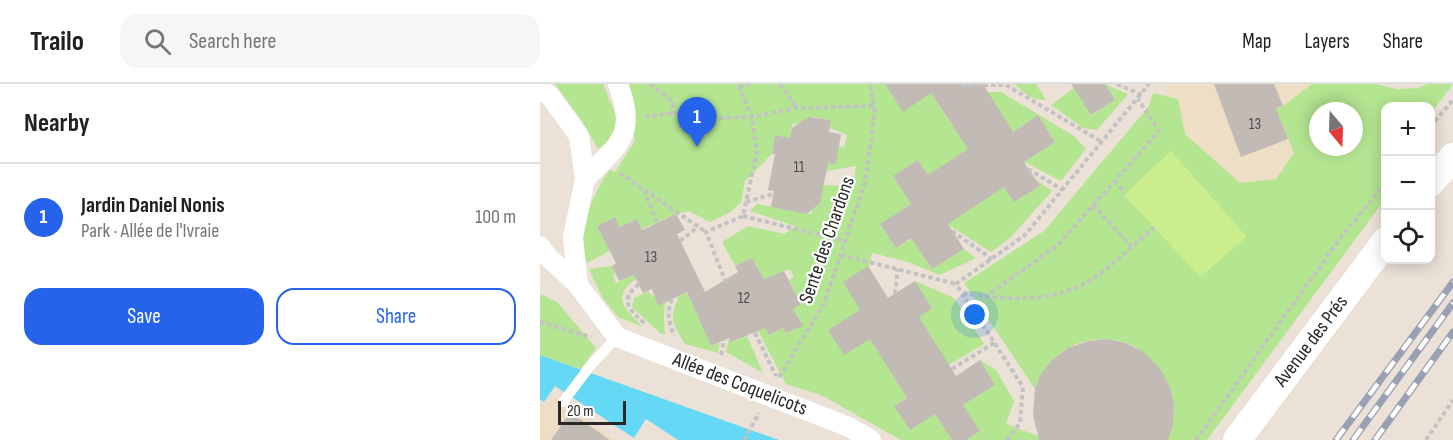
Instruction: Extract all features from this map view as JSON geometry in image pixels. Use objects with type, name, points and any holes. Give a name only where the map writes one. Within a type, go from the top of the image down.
[{"type":"main road","name":"Avenue des Prés","points":[[1237,440],[1381,249]]},
{"type":"street","points":[[585,179],[619,144],[626,127],[623,97],[618,84]]},
{"type":"street","points":[[540,89],[550,96],[579,136],[585,179],[573,237],[578,285]]},
{"type":"street","points":[[540,246],[547,256],[578,285],[614,332]]},
{"type":"street","name":"Allée des Coquelicots","points":[[614,332],[839,422],[871,440]]},
{"type":"lane","points":[[564,402],[614,332]]},
{"type":"path","points":[[650,84],[673,102],[673,113]]},
{"type":"path","points":[[743,216],[757,151],[752,117],[738,86],[750,84]]},
{"type":"path","points":[[780,84],[797,108]]},
{"type":"path","name":"Sente des Chardons","points":[[755,333],[777,379],[824,304],[865,182],[875,112],[870,84]]},
{"type":"path","points":[[961,85],[1006,84],[1102,142]]},
{"type":"path","points":[[985,297],[1058,244],[1159,131],[1140,97],[1117,84]]},
{"type":"path","points":[[956,284],[1025,235],[1149,84]]},
{"type":"path","points":[[1435,122],[1453,100]]},
{"type":"path","points":[[626,120],[673,113],[719,118],[752,117],[797,108],[874,106]]},
{"type":"path","points":[[619,144],[608,165],[706,232],[726,283]]},
{"type":"path","points":[[1028,169],[1063,190]]},
{"type":"path","points":[[1114,181],[1126,193]]},
{"type":"path","points":[[1196,440],[1342,236],[1381,189]]},
{"type":"path","points":[[645,190],[657,223]]},
{"type":"path","points":[[746,202],[773,194]]},
{"type":"path","points":[[1093,205],[1131,246]]},
{"type":"path","points":[[706,232],[743,216],[845,241]]},
{"type":"path","points":[[680,241],[698,227]]},
{"type":"path","points":[[963,293],[1004,299],[1044,297],[1074,288],[1091,280],[1154,227]]},
{"type":"path","points":[[952,231],[992,259]]},
{"type":"path","points":[[840,255],[956,284],[1023,387],[1020,423],[1007,440]]},
{"type":"path","points":[[895,294],[898,269]]},
{"type":"path","points":[[639,284],[632,290],[627,300],[628,308],[647,326]]},
{"type":"path","points":[[672,299],[668,308],[668,321],[676,342]]},
{"type":"path","points":[[540,322],[593,338],[614,332]]},
{"type":"path","points":[[720,358],[724,340]]},
{"type":"path","points":[[952,369],[994,343]]},
{"type":"path","points":[[1426,440],[1453,400]]},
{"type":"path","points":[[744,440],[755,422]]},
{"type":"shaded area","points":[[1164,84],[1367,84],[1383,102],[1381,171],[1260,200],[1185,134]]},
{"type":"shaded area","points":[[551,395],[617,440],[540,440],[540,401],[545,404]]},
{"type":"green space","points":[[555,84],[603,84],[617,118],[615,136],[598,149],[582,121]]},
{"type":"green space","points":[[626,84],[891,84],[887,87],[903,111],[931,93],[952,125],[984,139],[939,192],[918,160],[894,176],[911,204],[880,224],[896,248],[919,234],[921,253],[932,269],[964,249],[976,258],[940,275],[905,261],[872,253],[860,310],[870,339],[926,386],[895,405],[910,430],[935,414],[952,440],[901,440],[821,395],[786,384],[757,329],[764,326],[769,335],[783,328],[787,333],[799,327],[798,317],[793,309],[801,303],[789,280],[794,277],[790,269],[764,279],[752,258],[735,266],[722,242],[748,226],[785,234],[795,226],[750,211],[757,204],[811,214],[818,205],[823,185],[853,186],[856,166],[826,171],[827,162],[839,146],[844,147],[847,135],[830,128],[830,120],[813,117],[811,121],[793,123],[790,138],[775,135],[772,154],[745,181],[741,203],[729,213],[710,222],[689,211],[676,214],[642,229],[637,219],[619,227],[614,217],[597,226],[610,251],[587,263],[583,239],[591,203],[609,170],[615,172],[635,141]]},
{"type":"green space","points":[[1014,84],[1036,84],[1046,100],[1033,98]]},
{"type":"green space","points":[[1105,84],[1128,94],[1097,130],[1083,128],[1051,105],[1074,88],[1092,115],[1115,100]]},
{"type":"green space","points":[[1312,84],[1376,84],[1397,89],[1418,88],[1428,84],[1453,84],[1435,108],[1435,102],[1381,102],[1381,204],[1207,440],[1168,440],[1174,412],[1169,388],[1146,355],[1136,347],[1122,342],[1105,339],[1091,340],[1068,348],[1049,365],[1035,389],[964,283],[1044,231],[1149,106],[1153,93],[1178,99],[1185,134],[1240,183],[1276,179],[1294,153],[1276,108],[1283,106]]},
{"type":"green space","points":[[965,92],[1001,92],[1074,136],[1086,149],[1061,181],[1024,162],[1055,142],[1038,115],[1013,132]]},
{"type":"green space","points":[[1171,151],[1247,237],[1200,277],[1124,195]]},
{"type":"green space","points":[[994,171],[1014,202],[1040,186],[1035,179],[1052,191],[1010,238],[991,252],[947,224]]},
{"type":"green space","points":[[612,266],[616,283],[634,275],[636,279],[623,292],[623,304],[643,327],[618,317],[602,297],[589,269]]},
{"type":"green space","points":[[915,281],[954,298],[984,344],[949,365],[898,330],[932,308]]},
{"type":"green space","points":[[648,291],[665,302],[665,335],[632,307],[634,298]]},
{"type":"green space","points":[[687,292],[711,346],[720,343],[718,353],[685,344],[677,330],[673,321],[673,312],[678,297]]},
{"type":"green space","points":[[540,294],[557,302],[596,348],[581,369],[540,355]]},
{"type":"green space","points":[[747,336],[763,373],[726,352],[729,338],[732,342]]},
{"type":"green space","points":[[980,360],[996,370],[1014,401],[1006,424],[1038,436],[1040,440],[966,440],[980,431],[963,405],[995,385]]},
{"type":"water","points":[[540,355],[779,440],[678,440],[646,419],[634,438],[555,386],[544,402],[540,399]]},
{"type":"building","points":[[885,84],[983,84],[1013,132],[1038,115],[1055,142],[1024,162],[1040,186],[1014,202],[1004,187],[948,224],[964,249],[932,269],[911,238],[896,248],[880,224],[911,204],[893,176],[918,160],[928,175],[968,149],[931,93],[903,112]]},
{"type":"building","points":[[1071,84],[1105,84],[1115,100],[1091,115]]},
{"type":"building","points":[[1214,84],[1274,84],[1283,106],[1276,108],[1288,139],[1241,157]]},
{"type":"building","points":[[809,117],[831,120],[829,132],[841,134],[836,164],[828,163],[820,203],[807,214],[771,207],[774,191],[768,190],[775,154],[772,154],[775,135],[790,138],[792,128]]},
{"type":"building","points":[[676,214],[685,230],[677,234],[705,292],[738,272],[735,266],[752,258],[764,279],[784,271],[801,304],[793,309],[803,326],[786,333],[783,328],[769,335],[765,328],[731,342],[729,338],[711,346],[687,292],[658,306],[652,289],[643,293],[634,275],[619,281],[612,266],[616,263],[597,226],[615,217],[619,227],[637,219],[642,230]]},
{"type":"building","points":[[868,266],[888,298],[915,281],[932,308],[919,317],[956,376],[980,360],[995,385],[963,405],[980,431],[966,440],[952,440],[935,414],[910,430],[894,406],[907,398],[870,339],[844,355],[828,330],[860,310],[843,282]]},
{"type":"building","points":[[1107,339],[1126,343],[1144,352],[1161,370],[1170,387],[1174,404],[1173,425],[1168,440],[1039,440],[1033,415],[1035,389],[1041,374],[1052,360],[1068,348],[1088,341]]},
{"type":"building","points":[[570,412],[610,440],[551,440]]},
{"type":"railway","points":[[1336,440],[1453,282]]},
{"type":"railway","points":[[1353,440],[1453,303]]},
{"type":"railway","points":[[1375,440],[1453,332]]},
{"type":"place","name":"Jardin Daniel Nonis","points":[[697,147]]}]
